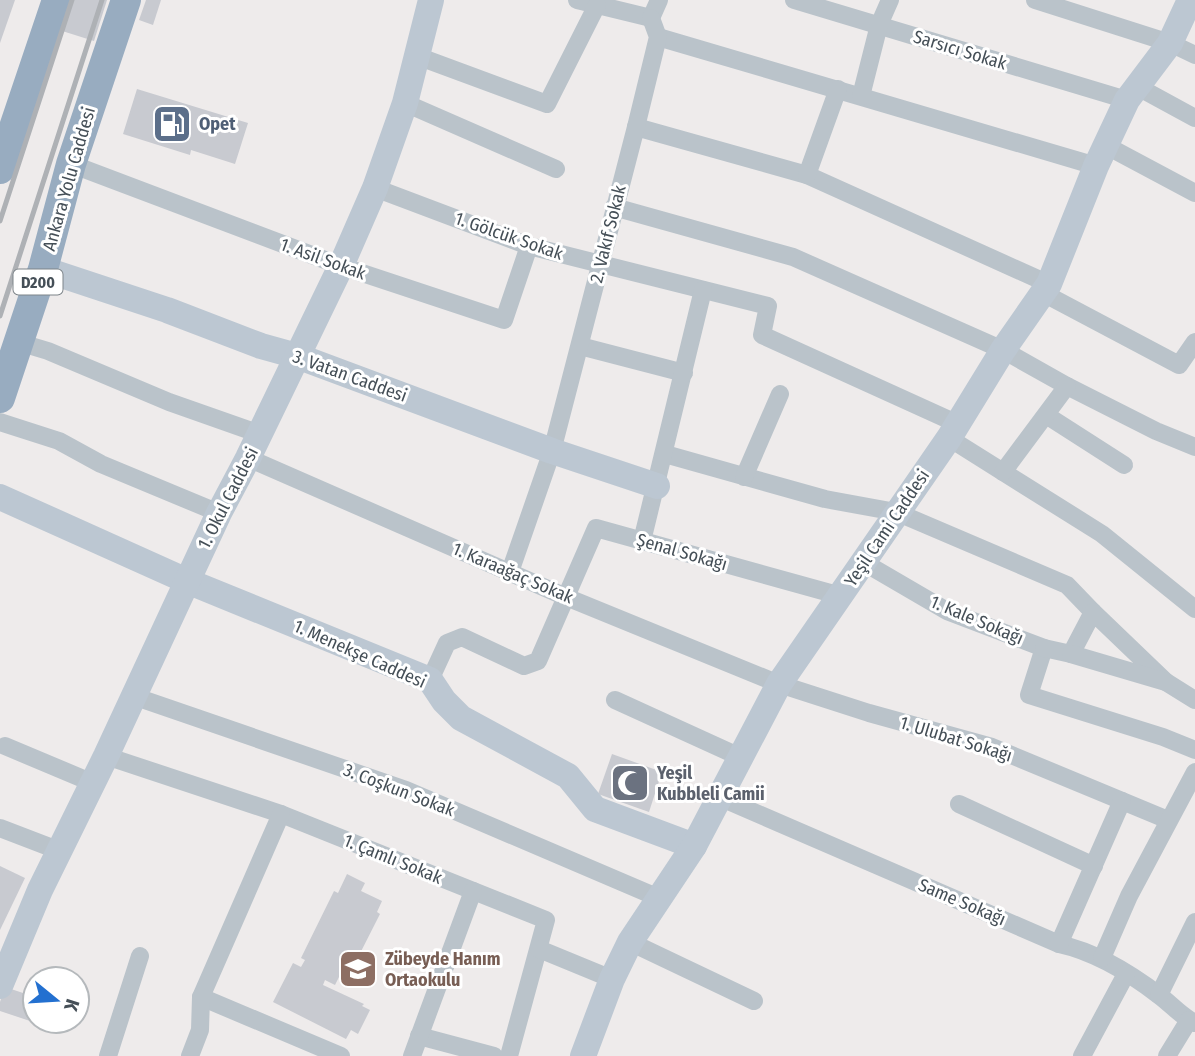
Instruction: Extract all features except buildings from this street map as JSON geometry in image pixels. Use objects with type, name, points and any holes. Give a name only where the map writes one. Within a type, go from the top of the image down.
[{"type":"highway","points":[[0,169],[57,0]]},
{"type":"highway","name":"Ankara Yolu Caddesi","points":[[0,398],[43,269],[71,163],[126,0]]},
{"type":"main road","name":"1. Okul Caddesi","points":[[0,986],[40,890],[106,756],[219,513],[341,266],[375,188],[405,103],[431,0]]},
{"type":"main road","name":"Yeşil Cami Caddesi","points":[[583,1056],[612,979],[630,942],[694,846],[779,684],[953,431],[1003,350],[1046,289],[1100,155],[1132,94],[1170,43],[1189,0]]},
{"type":"main road","name":"3. Vatan Caddesi","points":[[43,269],[167,310],[552,451],[657,486]]},
{"type":"main road","name":"1. Menekşe Caddesi","points":[[0,498],[187,581],[430,680],[444,701],[461,718],[568,776],[595,809],[694,846]]},
{"type":"street","points":[[577,0],[651,18]]},
{"type":"street","points":[[659,0],[651,18],[659,37],[860,96],[1100,155],[1195,193]]},
{"type":"street","name":"Sarsıcı Sokak","points":[[794,0],[1132,94],[1195,118]]},
{"type":"street","points":[[860,96],[879,25],[890,0]]},
{"type":"street","points":[[1035,0],[1170,43],[1195,55]]},
{"type":"street","points":[[417,56],[547,104],[597,5]]},
{"type":"street","name":"2. Vakıf Sokak","points":[[510,572],[552,451],[659,37]]},
{"type":"street","points":[[807,175],[838,89]]},
{"type":"street","points":[[405,103],[556,169]]},
{"type":"street","points":[[636,127],[807,175],[1046,289],[1179,365],[1195,341]]},
{"type":"street","name":"1. Asil Sokak","points":[[71,163],[341,266],[504,320],[529,246]]},
{"type":"street","name":"1. Gölcük Sokak","points":[[375,188],[529,246],[768,306],[762,335],[953,431]]},
{"type":"street","points":[[614,207],[793,257],[1003,350],[1156,431],[1195,447]]},
{"type":"street","points":[[642,541],[704,290]]},
{"type":"street","points":[[18,342],[48,351],[169,402],[260,434]]},
{"type":"street","points":[[580,346],[684,373]]},
{"type":"street","points":[[1003,472],[1067,386]]},
{"type":"street","points":[[744,477],[780,394]]},
{"type":"street","points":[[1046,415],[1124,465]]},
{"type":"street","points":[[0,422],[59,442],[101,464],[219,513]]},
{"type":"street","points":[[953,431],[1003,472],[1102,534],[1195,609]]},
{"type":"street","points":[[665,454],[825,499],[897,512],[1067,585],[1166,682],[1195,700]]},
{"type":"street","name":"1. Karaağaç Sokak","points":[[248,458],[566,597],[779,684]]},
{"type":"street","name":"Şenal Sokağı","points":[[566,597],[596,528],[841,596]]},
{"type":"street","name":"1. Kale Sokağı","points":[[863,562],[947,611],[1044,648],[1029,695],[1163,737],[1195,750]]},
{"type":"street","points":[[430,680],[447,643],[462,637],[524,666],[538,661],[566,597]]},
{"type":"street","points":[[1071,654],[1093,612]]},
{"type":"street","points":[[1044,648],[1166,682]]},
{"type":"street","name":"1. Ulubat Sokağı","points":[[779,684],[869,713],[992,747],[1168,820]]},
{"type":"street","name":"3. Coşkun Sokak","points":[[133,696],[406,790],[659,898]]},
{"type":"street","points":[[615,699],[740,757]]},
{"type":"street","points":[[5,746],[93,783]]},
{"type":"street","name":"1. Çamlı Sokak","points":[[106,756],[282,814],[546,920],[509,1056]]},
{"type":"street","points":[[1102,958],[1129,896],[1195,772]]},
{"type":"street","name":"Same Sokağı","points":[[719,797],[1059,944],[1082,949],[1102,958],[1159,995],[1192,1021]]},
{"type":"street","points":[[1059,944],[1122,801]]},
{"type":"street","points":[[960,804],[1094,866]]},
{"type":"street","points":[[190,1056],[200,1030],[201,997],[282,814]]},
{"type":"street","points":[[0,828],[60,851]]},
{"type":"street","points":[[412,1056],[473,891]]},
{"type":"street","points":[[1159,995],[1195,922]]},
{"type":"street","points":[[630,942],[754,1001]]},
{"type":"street","points":[[539,949],[612,979]]},
{"type":"street","points":[[108,1056],[140,956]]},
{"type":"street","points":[[1082,1056],[1126,974]]},
{"type":"street","points":[[201,997],[341,1056]]},
{"type":"street","points":[[1167,1056],[1192,1021]]},
{"type":"street","points":[[419,1036],[494,1056]]},
{"type":"railway","points":[[0,221],[72,0]]},
{"type":"railway","points":[[0,316],[102,0]]},
{"type":"place","name":"Opet","points":[[172,124]]},
{"type":"place","name":"Yeşil Kubbleli Camii","points":[[630,783]]},
{"type":"place","name":"Zübeyde Hanım Ortaokulu","points":[[358,969]]}]
